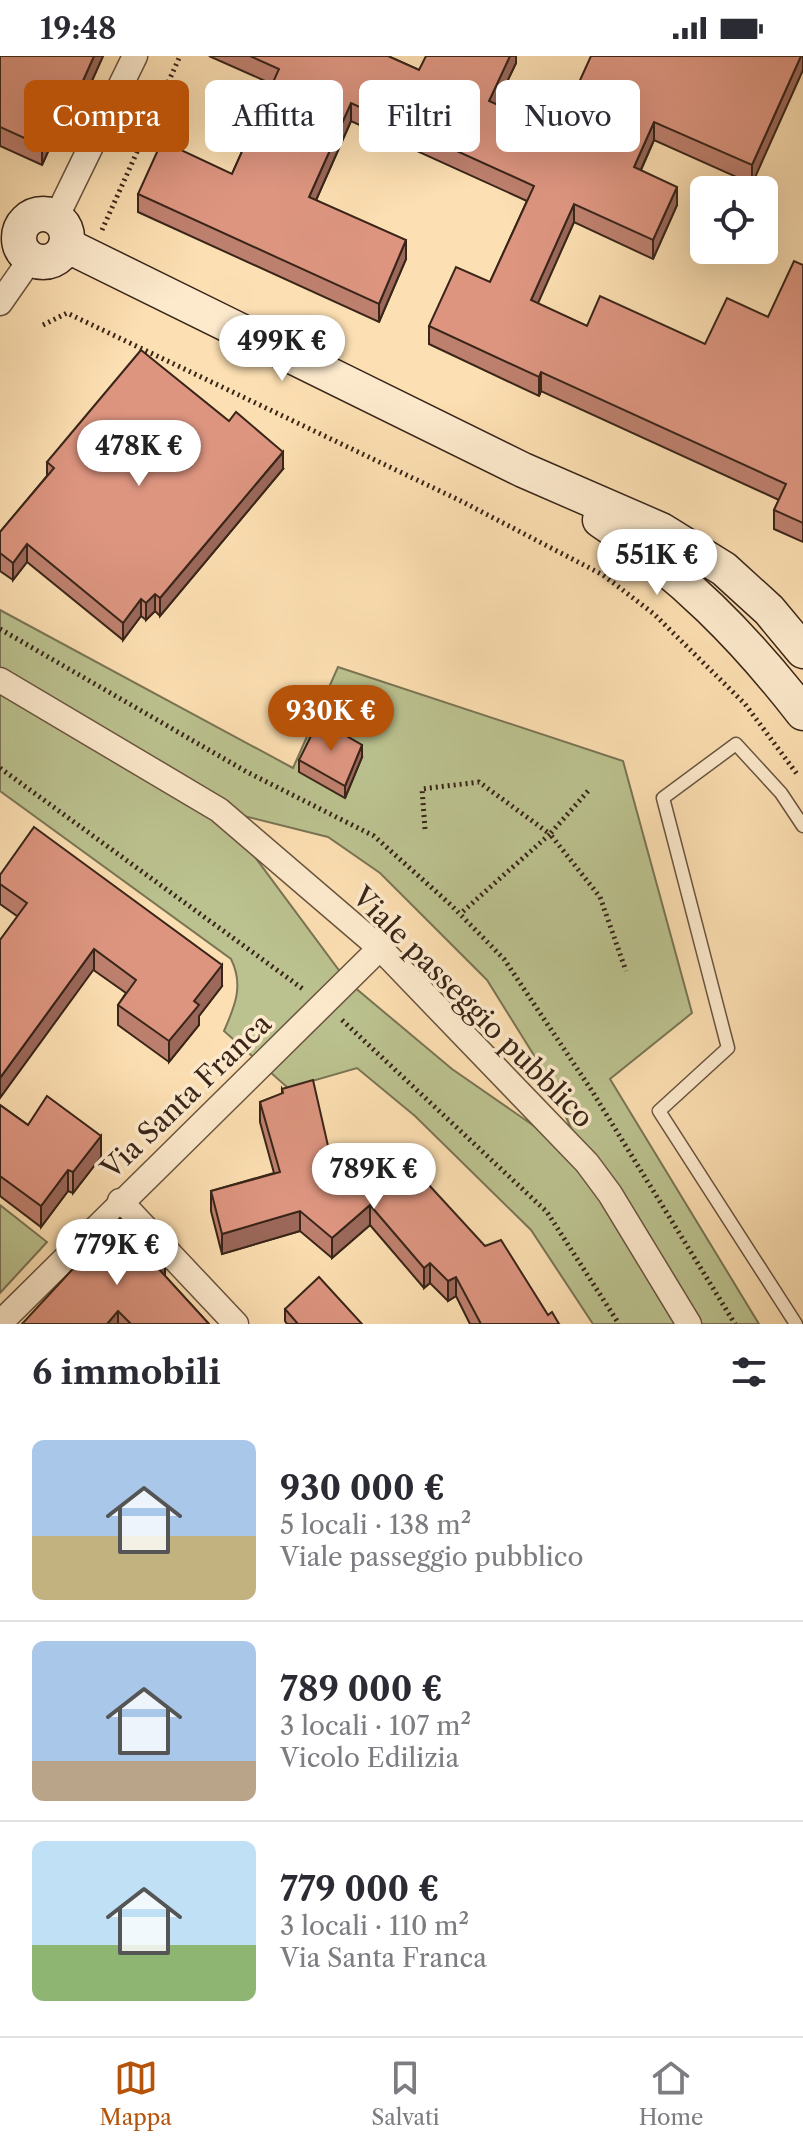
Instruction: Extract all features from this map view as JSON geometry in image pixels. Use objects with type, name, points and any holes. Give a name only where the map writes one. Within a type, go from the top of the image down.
[{"type":"main road","points":[[61,232],[52,261],[30,260],[20,249],[10,222],[40,214],[61,232],[523,470],[617,508],[698,551],[745,587],[803,651]]},
{"type":"main road","points":[[523,470],[638,545],[727,622],[803,713]]},
{"type":"main road","points":[[727,622],[764,644],[803,686]]},
{"type":"street","points":[[61,232],[135,56]]},
{"type":"street","points":[[0,303],[30,260]]},
{"type":"street","name":"Viale passeggio pubblico","points":[[0,680],[219,810],[380,948],[587,1163],[610,1194],[689,1324]]},
{"type":"street","name":"Via Santa Franca","points":[[0,1323],[120,1201],[380,948]]},
{"type":"street","points":[[120,1201],[236,1324]]},
{"type":"lane","points":[[796,1324],[659,1111],[728,1048],[663,798],[736,744],[781,793],[803,826]]},
{"type":"path","points":[[102,230],[180,56]]},
{"type":"path","points":[[43,325],[67,313],[461,501],[603,575],[654,614],[745,704],[803,782]]},
{"type":"path","points":[[0,629],[247,772],[374,836],[460,914],[504,959],[592,1091],[735,1324]]},
{"type":"path","points":[[425,829],[422,789],[479,782],[550,834],[600,897],[626,971]]},
{"type":"path","points":[[460,914],[550,834],[588,791]]},
{"type":"green space","points":[[0,610],[293,768],[338,667],[623,761],[692,1013],[610,1079],[759,1324],[593,1324],[531,1230],[415,1116],[357,1068],[288,1088],[224,1031],[237,987],[231,959],[0,791]],"holes":[[[220,810],[328,837],[380,873],[487,980],[550,1081],[586,1162],[452,1069],[347,981]]]},
{"type":"green space","points":[[0,1205],[47,1242],[0,1293]]},
{"type":"building","points":[[0,56],[94,56],[83,80],[24,80],[24,138],[0,127]]},
{"type":"building","points":[[250,56],[388,56],[419,70],[426,56],[510,56],[499,80],[496,80],[489,101],[496,104],[496,152],[640,152],[640,80],[580,80],[591,56],[801,56],[752,165],[654,122],[634,167],[677,187],[653,240],[574,204],[531,300],[587,326],[600,296],[705,344],[727,298],[768,317],[794,261],[803,265],[803,523],[774,510],[786,484],[541,372],[539,377],[429,326],[456,267],[490,282],[534,186],[459,152],[480,152],[480,80],[359,80],[359,107],[351,103],[343,121],[343,80],[274,80],[279,69]]},
{"type":"building","points":[[157,152],[185,152],[232,174],[242,152],[329,152],[309,197],[406,240],[379,304],[138,194]]},
{"type":"building","points":[[141,350],[229,421],[236,412],[283,452],[160,598],[155,594],[146,603],[141,599],[123,623],[27,544],[13,563],[0,553],[0,532],[54,468],[47,462]]},
{"type":"building","points":[[319,720],[362,745],[345,786],[299,760]]},
{"type":"building","points":[[34,827],[222,965],[194,1001],[199,1005],[169,1041],[118,1005],[136,980],[94,949],[0,1078],[0,940],[27,903],[0,884],[0,875]]},
{"type":"building","points":[[313,1080],[336,1181],[355,1155],[391,1188],[397,1183],[401,1187],[417,1172],[485,1246],[501,1240],[548,1315],[552,1312],[559,1324],[481,1324],[456,1277],[448,1281],[430,1263],[424,1268],[370,1205],[332,1238],[300,1211],[222,1234],[211,1191],[280,1172],[260,1102],[283,1093],[282,1089]]},
{"type":"building","points":[[47,1096],[101,1136],[73,1172],[68,1170],[41,1206],[0,1176],[0,1105],[28,1125]]},
{"type":"building","points":[[120,1218],[165,1258],[156,1266],[209,1324],[131,1324],[118,1311],[107,1324],[22,1324]]},
{"type":"building","points":[[319,1277],[362,1324],[298,1324],[285,1309]]}]
